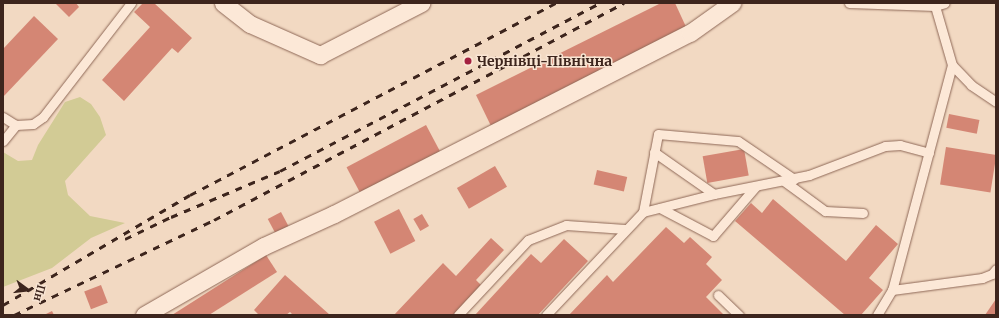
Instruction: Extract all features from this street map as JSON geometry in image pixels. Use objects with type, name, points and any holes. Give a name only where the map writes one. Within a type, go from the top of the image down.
[{"type":"street","points":[[229,5],[275,37],[320,55],[421,3]]},
{"type":"street","points":[[144,315],[264,246],[334,214],[690,33],[732,3]]},
{"type":"lane","points":[[3,117],[16,125],[33,124],[43,117],[131,3]]},
{"type":"lane","points":[[849,3],[935,6],[945,3]]},
{"type":"lane","points":[[935,6],[952,65],[971,85],[996,102]]},
{"type":"lane","points":[[877,315],[892,290],[952,65]]},
{"type":"lane","points":[[3,141],[16,125]]},
{"type":"lane","points":[[643,212],[658,134],[738,141],[794,179]]},
{"type":"lane","points":[[546,315],[625,229],[643,212],[714,194],[794,179],[885,146],[900,145],[929,153]]},
{"type":"lane","points":[[654,152],[714,194]]},
{"type":"lane","points":[[784,181],[825,211],[864,213]]},
{"type":"lane","points":[[660,208],[713,236],[756,186]]},
{"type":"lane","points":[[458,315],[528,240],[566,225],[625,229]]},
{"type":"lane","points":[[892,290],[982,278],[992,274],[996,269]]},
{"type":"lane","points":[[718,295],[739,315]]},
{"type":"shaded area","points":[[80,97],[91,104],[100,117],[106,135],[65,181],[68,195],[90,216],[125,223],[91,238],[52,268],[3,287],[3,152],[18,161],[32,160],[38,145],[65,102]]},
{"type":"building","points":[[55,3],[76,3],[79,7],[69,17]]},
{"type":"building","points":[[143,3],[154,3],[192,38],[178,53],[172,48],[124,101],[102,80],[150,27],[134,12]]},
{"type":"building","points":[[661,3],[675,3],[687,29],[491,126],[476,95]]},
{"type":"building","points":[[34,16],[58,39],[3,97],[3,49]]},
{"type":"building","points":[[949,114],[979,120],[977,134],[946,128]]},
{"type":"building","points":[[426,125],[440,151],[361,194],[347,167]]},
{"type":"building","points":[[946,147],[996,155],[990,193],[940,185]]},
{"type":"building","points":[[744,149],[749,176],[707,183],[703,156]]},
{"type":"building","points":[[495,166],[507,187],[469,209],[457,188]]},
{"type":"building","points":[[597,170],[627,177],[624,192],[594,185]]},
{"type":"building","points":[[773,199],[846,261],[876,225],[898,244],[869,278],[883,290],[861,315],[845,315],[735,221],[751,203],[762,213]]},
{"type":"building","points":[[399,209],[415,241],[390,254],[374,222]]},
{"type":"building","points":[[281,212],[289,227],[276,234],[268,219]]},
{"type":"building","points":[[422,214],[429,226],[420,231],[413,219]]},
{"type":"building","points":[[666,227],[684,243],[690,237],[712,257],[706,264],[722,280],[706,297],[724,315],[569,315],[607,275],[613,282]]},
{"type":"building","points":[[491,238],[504,250],[476,280],[481,285],[453,315],[394,315],[443,263],[456,276]]},
{"type":"building","points":[[564,239],[588,261],[538,315],[475,315],[531,254],[541,263]]},
{"type":"building","points":[[266,255],[277,272],[209,315],[172,315]]},
{"type":"building","points":[[285,275],[330,315],[293,315],[290,312],[286,315],[259,315],[254,310]]},
{"type":"building","points":[[101,285],[108,303],[91,309],[84,291]]},
{"type":"building","points":[[996,299],[996,315],[985,315]]},
{"type":"building","points":[[52,311],[54,315],[44,315]]},
{"type":"railway","points":[[3,305],[190,195],[556,3]]},
{"type":"railway","points":[[125,239],[171,217],[280,171],[600,3]]},
{"type":"railway","points":[[14,315],[214,220],[624,3]]},
{"type":"place","name":"Чернівці-Північна","points":[[468,61]]}]
